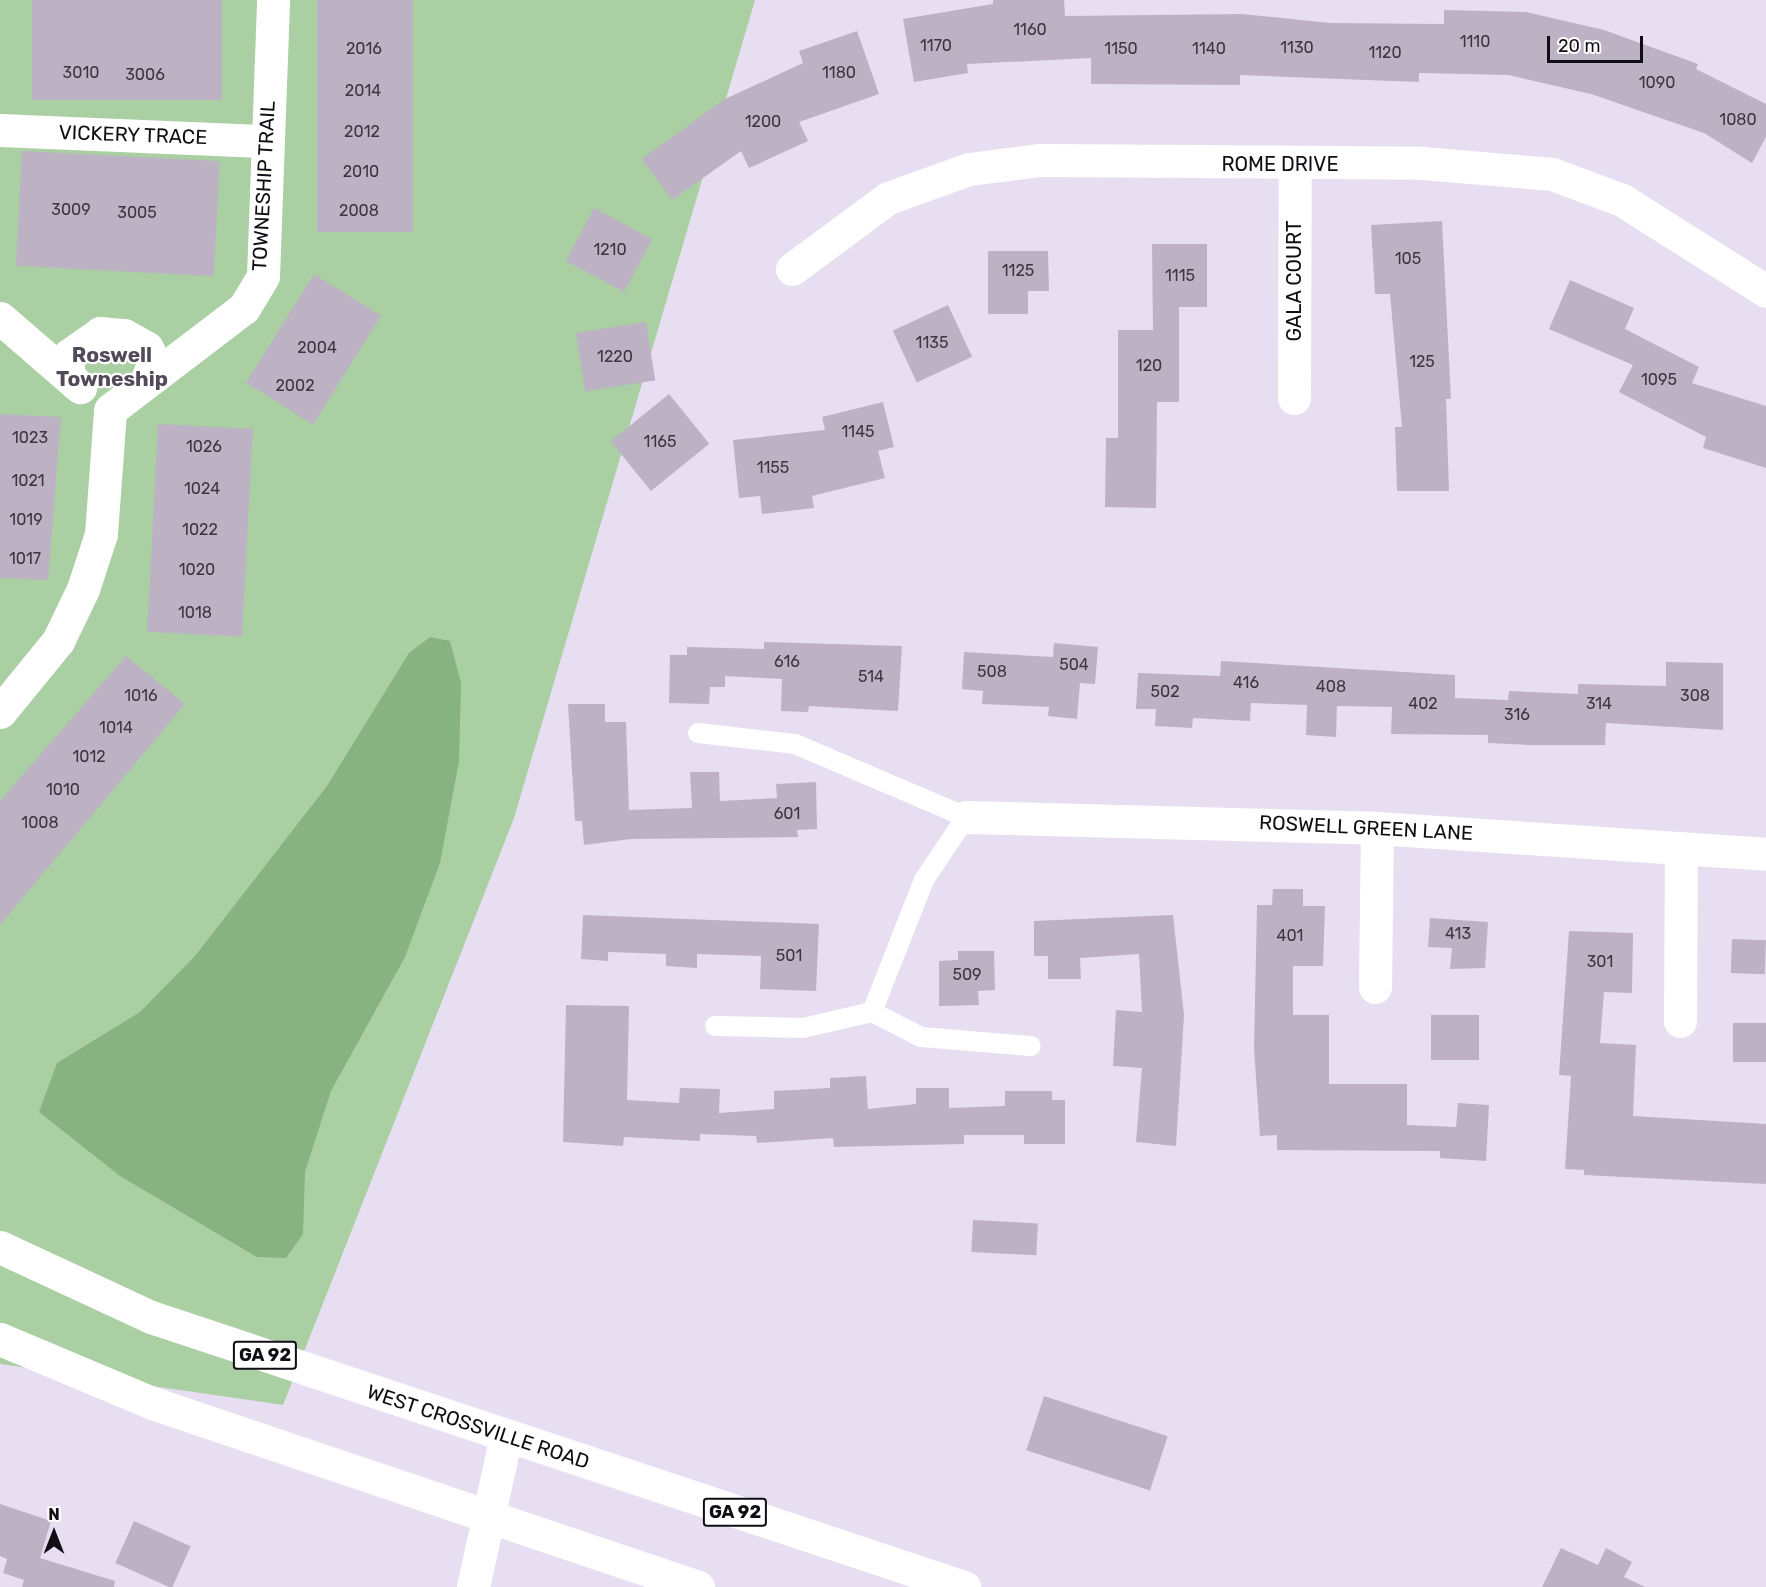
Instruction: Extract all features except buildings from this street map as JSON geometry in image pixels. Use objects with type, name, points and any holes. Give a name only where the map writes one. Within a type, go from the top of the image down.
[{"type":"street","name":"TOWNESHIP TRAIL","points":[[110,410],[244,308],[263,276],[266,141],[273,0]]},
{"type":"street","name":"VICKERY TRACE","points":[[0,129],[266,141]]},
{"type":"street","name":"ROME DRIVE","points":[[792,269],[888,198],[969,169],[1040,160],[1295,164],[1423,163],[1552,174],[1622,200],[1766,291]]},
{"type":"street","name":"GALA COURT","points":[[1294,398],[1295,164]]},
{"type":"street","points":[[0,318],[110,410],[101,534],[83,589],[58,641],[0,712]]},
{"type":"street","points":[[75,383],[67,372],[69,356],[100,333],[124,335],[147,348],[154,362],[146,381]]},
{"type":"street","name":"ROSWELL GREEN LANE","points":[[966,817],[1377,828],[1766,854]]},
{"type":"street","points":[[1375,987],[1377,828]]},
{"type":"street","points":[[1680,1021],[1681,848]]},
{"type":"street","name":"WEST CROSSVILLE ROAD","points":[[0,1247],[152,1317],[964,1587]]},
{"type":"street","points":[[0,1339],[155,1404],[698,1587]]},
{"type":"street","points":[[473,1587],[506,1436]]},
{"type":"lane","points":[[698,733],[795,744],[966,817],[924,879],[873,1012]]},
{"type":"lane","points":[[715,1026],[803,1028],[873,1012],[921,1037],[1030,1046]]},
{"type":"shaded area","points":[[0,0],[755,0],[514,818],[283,1405],[0,1364]]},
{"type":"shaded area","points":[[430,637],[450,641],[461,683],[459,761],[440,863],[405,957],[331,1091],[305,1172],[303,1234],[286,1258],[257,1257],[120,1176],[39,1112],[57,1063],[140,1012],[195,956],[327,786],[409,653]]},
{"type":"district","name":"Roswell Towneship","points":[[112,367]]}]
